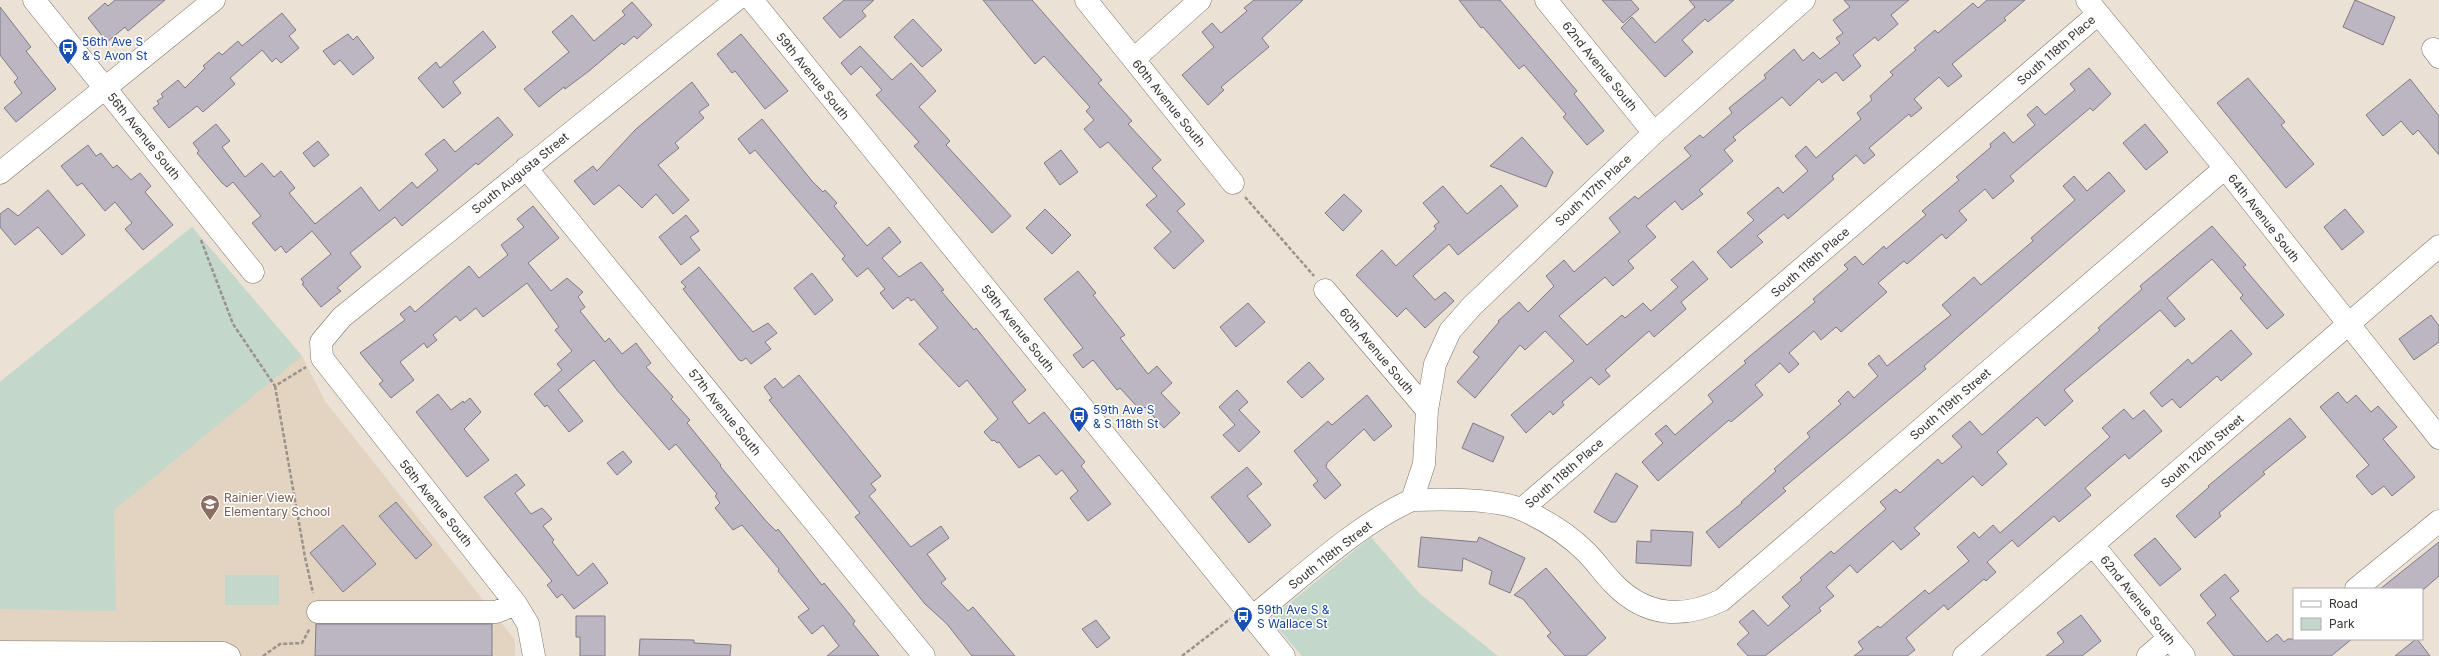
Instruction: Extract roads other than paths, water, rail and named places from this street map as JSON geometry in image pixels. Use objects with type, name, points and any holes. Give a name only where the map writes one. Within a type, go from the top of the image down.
[{"type":"street","name":"56th Avenue South","points":[[34,0],[253,272]]},
{"type":"street","points":[[0,173],[214,0]]},
{"type":"street","name":"South Augusta Street","points":[[322,358],[321,342],[342,317],[736,0]]},
{"type":"street","name":"59th Avenue South","points":[[752,0],[1284,656]]},
{"type":"street","name":"60th Avenue South","points":[[1086,0],[1233,183]]},
{"type":"street","points":[[1134,59],[1200,0]]},
{"type":"street","name":"62nd Avenue South","points":[[1546,0],[1654,133]]},
{"type":"street","name":"South 117th Place","points":[[1427,410],[1435,364],[1450,331],[1472,306],[1654,133],[1804,0]]},
{"type":"street","name":"64th Avenue South","points":[[2092,7],[2225,168],[2439,438]]},
{"type":"street","name":"South 118th Place","points":[[1522,509],[2092,7]]},
{"type":"street","name":"57th Avenue South","points":[[526,168],[924,656]]},
{"type":"street","name":"South 119th Street","points":[[1522,509],[1569,537],[1586,552],[1614,585],[1638,604],[1662,611],[1690,612],[1701,610],[1722,600],[2225,168]]},
{"type":"street","name":"South 120th Street","points":[[1964,656],[2439,246]]},
{"type":"street","name":"60th Avenue South","points":[[1325,290],[1427,410]]},
{"type":"street","name":"56th Avenue South","points":[[322,358],[516,604],[528,624],[534,656]]},
{"type":"street","points":[[1427,410],[1424,464],[1412,500],[1454,499],[1522,509]]},
{"type":"street","name":"South 118th Street","points":[[1248,613],[1369,524],[1391,509],[1412,500]]},
{"type":"street","points":[[2357,588],[2439,521]]},
{"type":"street","name":"62nd Avenue South","points":[[2093,545],[2184,656]]},
{"type":"street","points":[[318,612],[496,612],[516,604]]},
{"type":"street","points":[[2148,656],[2169,638]]},
{"type":"street","points":[[0,652],[223,653],[229,656]]},
{"type":"place","name":"56th Ave S & S Avon St","points":[[68,65]]},
{"type":"place","name":"59th Ave S & S 118th St","points":[[1079,433]]},
{"type":"place","name":"Rainier View Elementary School","points":[[210,521]]},
{"type":"place","name":"59th Ave S & S Wallace St","points":[[1243,633]]}]
